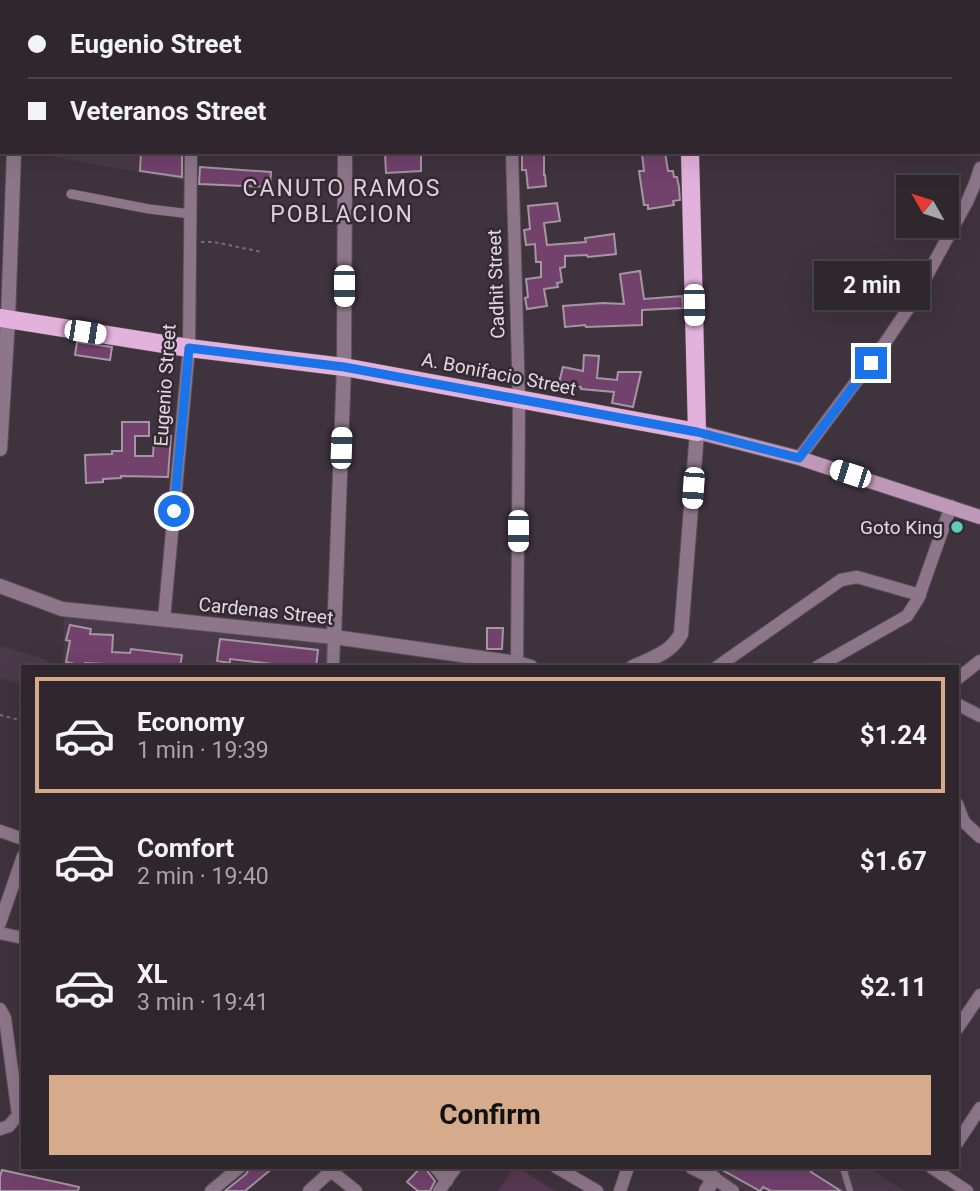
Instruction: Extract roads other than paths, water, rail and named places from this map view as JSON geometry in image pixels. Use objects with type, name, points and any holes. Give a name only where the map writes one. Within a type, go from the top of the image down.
[{"type":"main road","points":[[690,154],[697,432]]},
{"type":"main road","name":"A. Bonifacio Street","points":[[4,319],[189,348],[344,367],[697,432],[799,458],[980,517]]},
{"type":"street","points":[[0,449],[4,319],[14,154]]},
{"type":"street","name":"Eugenio Street","points":[[164,620],[189,348],[191,154]]},
{"type":"street","points":[[333,665],[344,367],[345,154]]},
{"type":"street","name":"Cadhit Street","points":[[512,154],[519,399],[522,665]]},
{"type":"street","points":[[799,458],[886,344],[912,303],[970,195],[980,168]]},
{"type":"street","points":[[71,194],[191,214]]},
{"type":"street","points":[[637,665],[670,650],[681,634],[697,432]]},
{"type":"street","points":[[821,665],[907,616],[920,595],[951,506]]},
{"type":"street","points":[[720,665],[841,580],[857,577],[920,595]]},
{"type":"street","name":"Cardenas Street","points":[[0,586],[62,609],[334,637],[522,665]]},
{"type":"street","points":[[959,677],[980,661]]},
{"type":"street","points":[[959,705],[980,716]]},
{"type":"street","points":[[961,828],[980,837]]},
{"type":"street","points":[[0,831],[21,838]]},
{"type":"street","points":[[0,923],[21,862]]},
{"type":"street","points":[[0,933],[21,938]]},
{"type":"street","points":[[959,1026],[980,995]]},
{"type":"street","points":[[0,1009],[5,1018],[20,1115],[9,1126],[0,1129]]},
{"type":"street","points":[[959,1140],[980,1108]]},
{"type":"street","points":[[211,1191],[238,1169]]},
{"type":"street","points":[[309,1191],[329,1169],[356,1191]]},
{"type":"street","points":[[436,1169],[443,1186]]},
{"type":"street","points":[[443,1186],[455,1169]]},
{"type":"street","points":[[559,1169],[597,1191]]},
{"type":"street","points":[[620,1191],[627,1169]]},
{"type":"street","points":[[696,1169],[733,1191]]},
{"type":"street","points":[[937,1169],[967,1191]]},
{"type":"street","points":[[706,1191],[714,1178]]},
{"type":"lane","points":[[846,1169],[844,1171],[850,1191]]},
{"type":"place","name":"Goto King","points":[[957,527]]},
{"type":"district","name":"CANUTO RAMOS POBLACION","points":[[342,201]]}]
